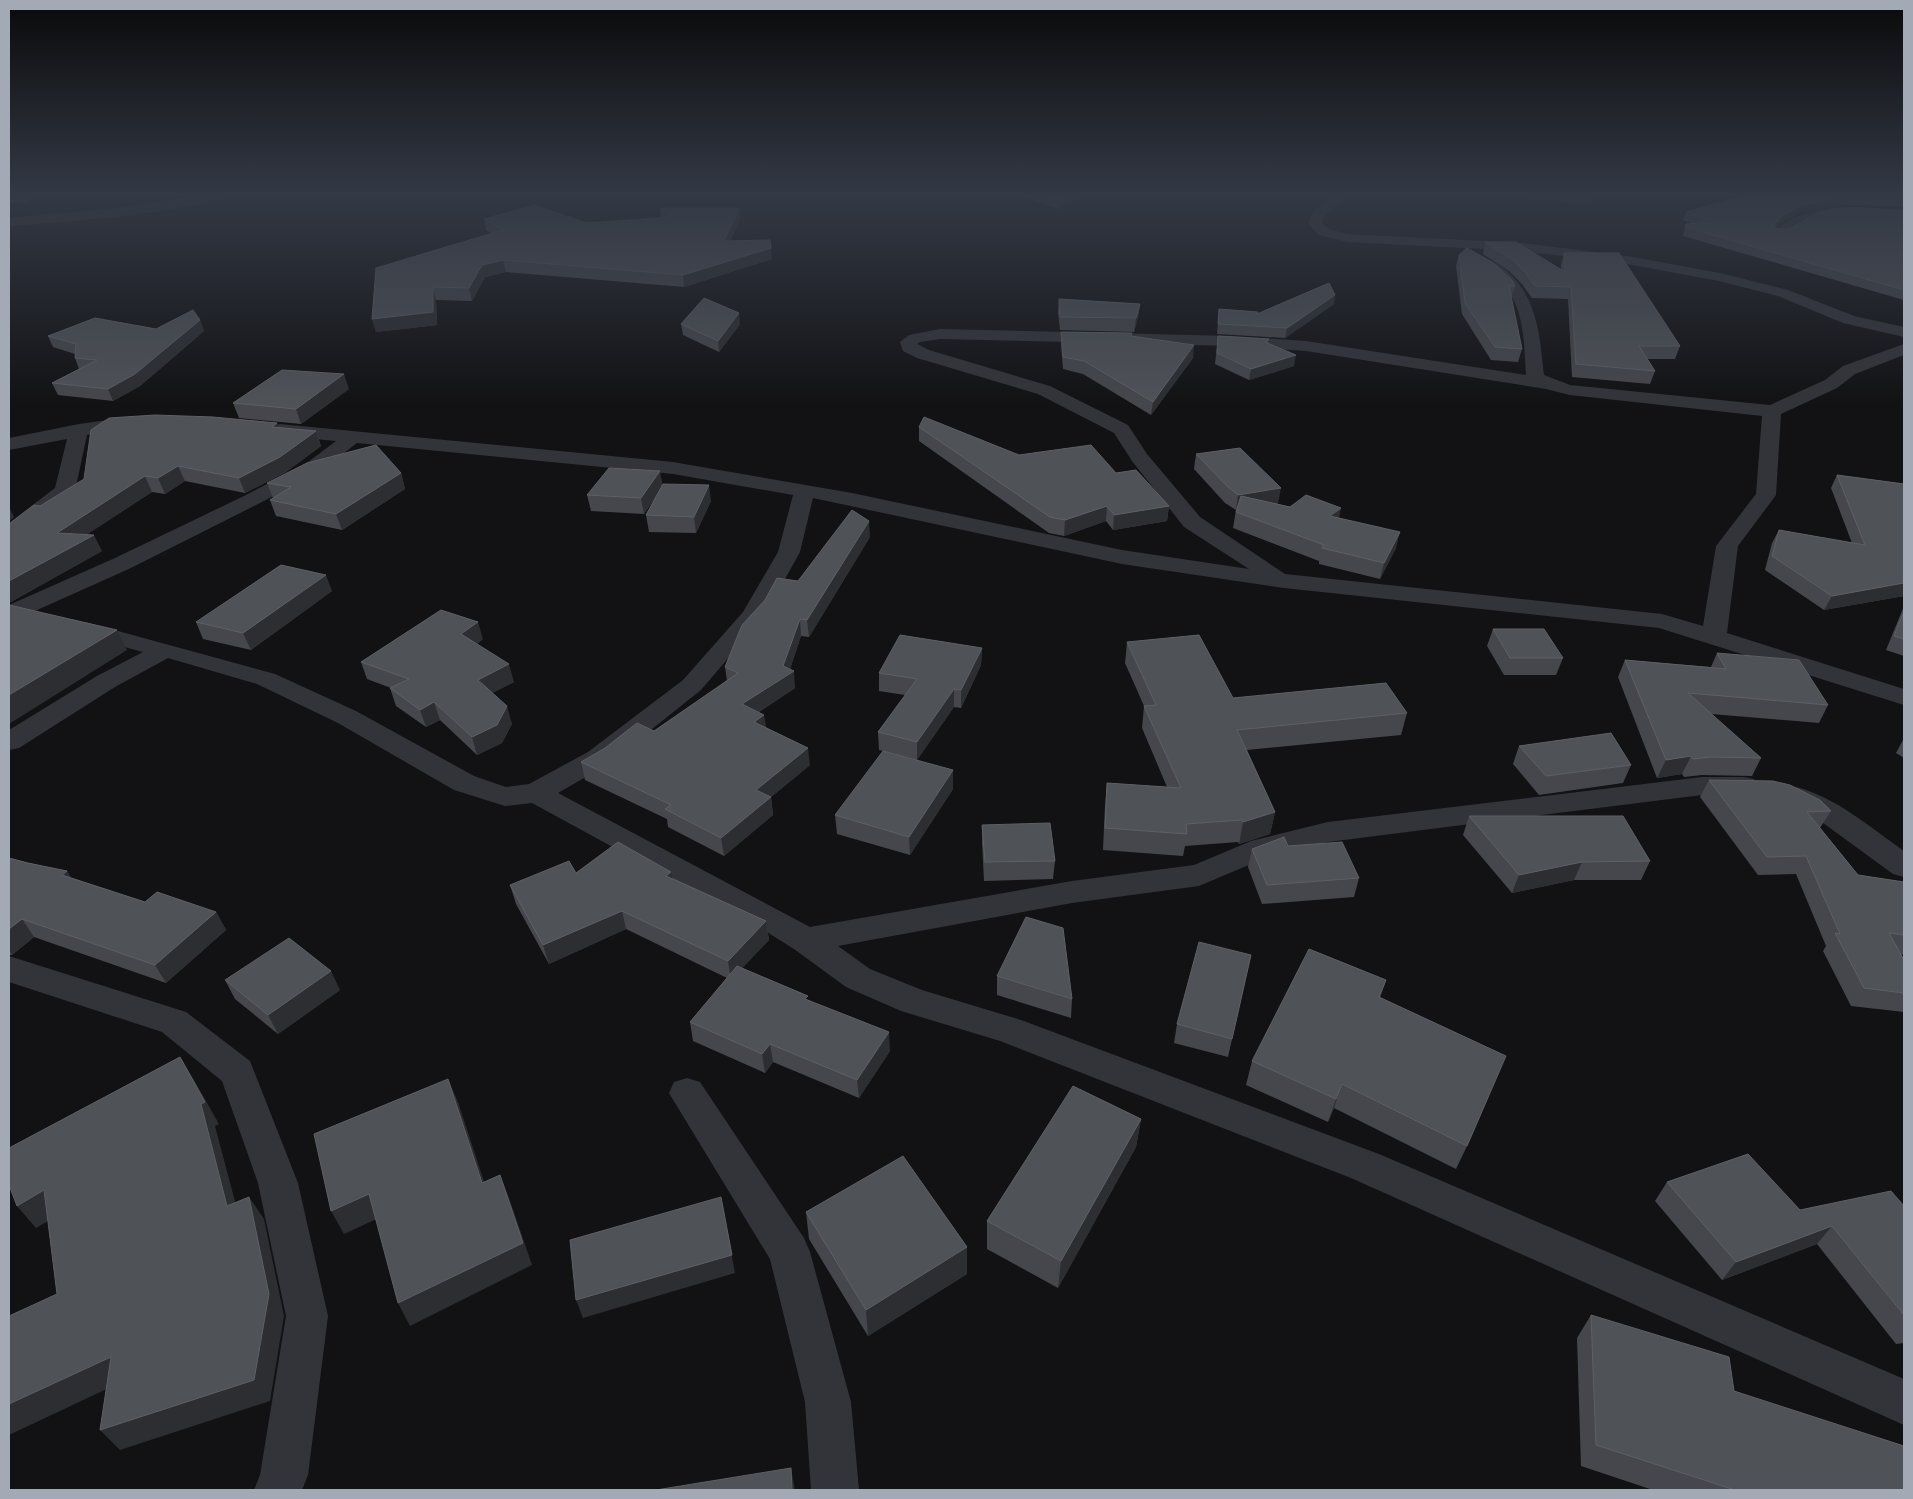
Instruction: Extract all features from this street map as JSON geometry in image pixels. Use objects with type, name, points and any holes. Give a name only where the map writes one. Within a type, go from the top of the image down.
[{"type":"street","points":[[1489,265],[1516,288],[1530,321],[1535,378],[1547,384]]},
{"type":"street","points":[[1654,265],[1720,277],[1783,293],[1849,320],[1904,332]]},
{"type":"street","points":[[1284,581],[1192,522],[1139,457],[1122,429],[1044,390],[923,354],[909,348],[908,342],[916,338],[940,334],[1233,341],[1306,346],[1547,384],[1570,390],[1772,411],[1831,384],[1849,370],[1904,349]]},
{"type":"street","points":[[1714,637],[1728,546],[1766,495],[1772,411]]},
{"type":"street","points":[[9,444],[110,425],[146,422]]},
{"type":"street","points":[[258,428],[673,468],[852,498],[1122,556],[1284,581],[1662,621],[1904,697]]},
{"type":"street","points":[[9,533],[65,491],[79,430]]},
{"type":"street","points":[[11,613],[123,563],[251,500],[311,469],[352,438]]},
{"type":"street","points":[[11,613],[166,650],[266,679],[347,717],[464,783],[505,797],[536,793],[598,758],[692,685],[753,615],[789,552],[805,490]]},
{"type":"street","points":[[9,742],[132,666],[166,650]]},
{"type":"street","points":[[806,940],[1072,892],[1199,875],[1262,848],[1328,832],[1702,786],[1766,787],[1796,796],[1829,813],[1904,866]]},
{"type":"street","points":[[536,793],[806,940],[858,978],[913,1001],[1009,1030],[1365,1166],[1904,1402]]},
{"type":"street","points":[[9,969],[174,1022],[237,1072],[278,1183],[306,1316],[284,1475],[278,1490]]},
{"type":"street","points":[[687,1093],[789,1252],[828,1402],[835,1490]]},
{"type":"building","points":[[386,265],[482,265],[469,288],[433,287],[433,312],[372,319],[376,268]]},
{"type":"building","points":[[562,265],[716,265],[683,275]]},
{"type":"building","points":[[1460,265],[1495,265],[1512,280],[1515,286],[1509,286],[1522,349],[1495,347],[1465,303]]},
{"type":"building","points":[[1518,265],[1553,265],[1565,272],[1565,265],[1627,265],[1680,346],[1639,346],[1655,371],[1576,364],[1571,287],[1535,286]]},
{"type":"building","points":[[1817,265],[1904,265],[1904,290]]},
{"type":"building","points":[[1329,283],[1335,295],[1287,328],[1218,324],[1219,309],[1258,312],[1257,314]]},
{"type":"building","points":[[704,298],[739,313],[718,341],[681,324]]},
{"type":"building","points":[[1059,299],[1140,304],[1136,318],[1060,317]]},
{"type":"building","points":[[193,310],[200,320],[135,374],[108,389],[52,383],[97,360],[75,358],[76,344],[48,336],[95,318],[156,329]]},
{"type":"building","points":[[1061,332],[1132,333],[1131,336],[1194,345],[1153,402],[1084,361],[1063,357]]},
{"type":"building","points":[[1218,336],[1269,339],[1265,342],[1296,355],[1251,369],[1217,353]]},
{"type":"building","points":[[282,370],[344,374],[296,409],[233,403]]},
{"type":"building","points":[[155,415],[213,417],[277,423],[272,427],[316,431],[280,457],[239,478],[178,466],[158,478],[145,476],[57,533],[94,535],[9,581],[9,524],[34,505],[40,506],[84,479],[91,430],[109,418]]},
{"type":"building","points":[[924,417],[1019,455],[1091,445],[1116,473],[1136,470],[1169,506],[1114,515],[1107,506],[1065,520],[1050,517],[919,427]]},
{"type":"building","points":[[376,445],[401,473],[336,514],[270,500],[291,487],[267,483],[307,463]]},
{"type":"building","points":[[1240,448],[1281,488],[1238,495],[1196,454]]},
{"type":"building","points":[[609,468],[660,471],[641,498],[587,495]]},
{"type":"building","points":[[1837,475],[1904,484],[1904,583],[1832,596],[1772,556],[1779,530],[1865,545]]},
{"type":"building","points":[[663,484],[709,485],[694,517],[646,515]]},
{"type":"building","points":[[1306,495],[1341,508],[1330,516],[1400,532],[1384,563],[1322,548],[1324,545],[1236,512],[1241,496],[1290,507]]},
{"type":"building","points":[[852,510],[869,521],[807,620],[800,619],[783,666],[794,671],[742,704],[764,715],[754,722],[808,748],[756,790],[771,797],[721,838],[665,809],[671,805],[581,762],[605,748],[637,723],[654,731],[738,673],[725,667],[742,625],[765,600],[777,578],[798,581]]},
{"type":"building","points":[[281,565],[326,575],[243,633],[196,622]]},
{"type":"building","points":[[9,605],[117,630],[9,695]]},
{"type":"building","points":[[441,610],[478,622],[461,634],[509,664],[478,680],[507,706],[497,725],[472,737],[434,702],[420,710],[390,688],[409,679],[361,662]]},
{"type":"building","points":[[1904,611],[1904,639],[1894,636]]},
{"type":"building","points":[[1493,629],[1544,629],[1563,658],[1510,658]]},
{"type":"building","points":[[900,635],[982,648],[961,690],[954,689],[917,742],[878,732],[917,679],[879,673]]},
{"type":"building","points":[[1199,635],[1233,698],[1386,683],[1407,713],[1237,730],[1275,812],[1243,822],[1242,820],[1186,824],[1187,834],[1105,828],[1107,783],[1181,788],[1144,706],[1156,705],[1127,642]]},
{"type":"building","points":[[1717,653],[1799,660],[1828,705],[1688,693],[1761,758],[1711,757],[1693,759],[1691,756],[1666,760],[1625,660],[1726,669]]},
{"type":"building","points":[[1611,733],[1631,765],[1546,776],[1519,746]]},
{"type":"building","points":[[883,751],[953,770],[909,837],[835,815]]},
{"type":"building","points":[[1709,780],[1773,781],[1790,785],[1820,800],[1831,811],[1807,812],[1858,875],[1904,882],[1904,935],[1889,933],[1904,960],[1904,993],[1864,988],[1835,933],[1840,934],[1806,856],[1767,857]]},
{"type":"building","points":[[1469,816],[1623,816],[1650,861],[1582,862],[1519,875]]},
{"type":"building","points":[[1050,823],[1055,861],[985,862],[982,825]]},
{"type":"building","points":[[1284,837],[1288,846],[1342,842],[1359,878],[1267,885],[1252,849]]},
{"type":"building","points":[[618,842],[671,872],[666,876],[766,921],[728,961],[622,911],[543,945],[510,885],[569,861],[576,873]]},
{"type":"building","points":[[9,858],[67,871],[62,875],[145,902],[157,892],[216,912],[155,965],[22,919],[9,929]]},
{"type":"building","points":[[1026,917],[1063,928],[1072,999],[997,976]]},
{"type":"building","points":[[289,938],[331,971],[268,1015],[225,980]]},
{"type":"building","points":[[1199,942],[1251,955],[1232,1039],[1177,1024]]},
{"type":"building","points":[[1309,949],[1386,980],[1379,997],[1506,1056],[1467,1146],[1342,1084],[1336,1099],[1252,1061]]},
{"type":"building","points":[[737,966],[808,996],[805,999],[889,1032],[857,1080],[770,1044],[762,1054],[690,1022]]},
{"type":"building","points":[[180,1057],[205,1102],[201,1104],[227,1206],[249,1197],[269,1294],[254,1380],[100,1430],[111,1357],[9,1404],[9,1316],[57,1294],[44,1190],[17,1206],[9,1185],[9,1148]]},
{"type":"building","points":[[448,1079],[482,1183],[500,1175],[523,1243],[398,1303],[369,1194],[331,1211],[314,1134]]},
{"type":"building","points":[[1073,1086],[1141,1119],[1061,1261],[987,1221]]},
{"type":"building","points":[[1748,1154],[1800,1210],[1891,1191],[1904,1206],[1904,1315],[1832,1226],[1736,1262],[1667,1182]]},
{"type":"building","points":[[903,1156],[967,1247],[866,1310],[806,1212]]},
{"type":"building","points":[[721,1197],[732,1255],[576,1300],[570,1240]]},
{"type":"building","points":[[1591,1315],[1729,1357],[1734,1391],[1904,1446],[1904,1490],[1735,1490],[1596,1445]]},
{"type":"building","points":[[791,1468],[792,1490],[656,1490]]}]
